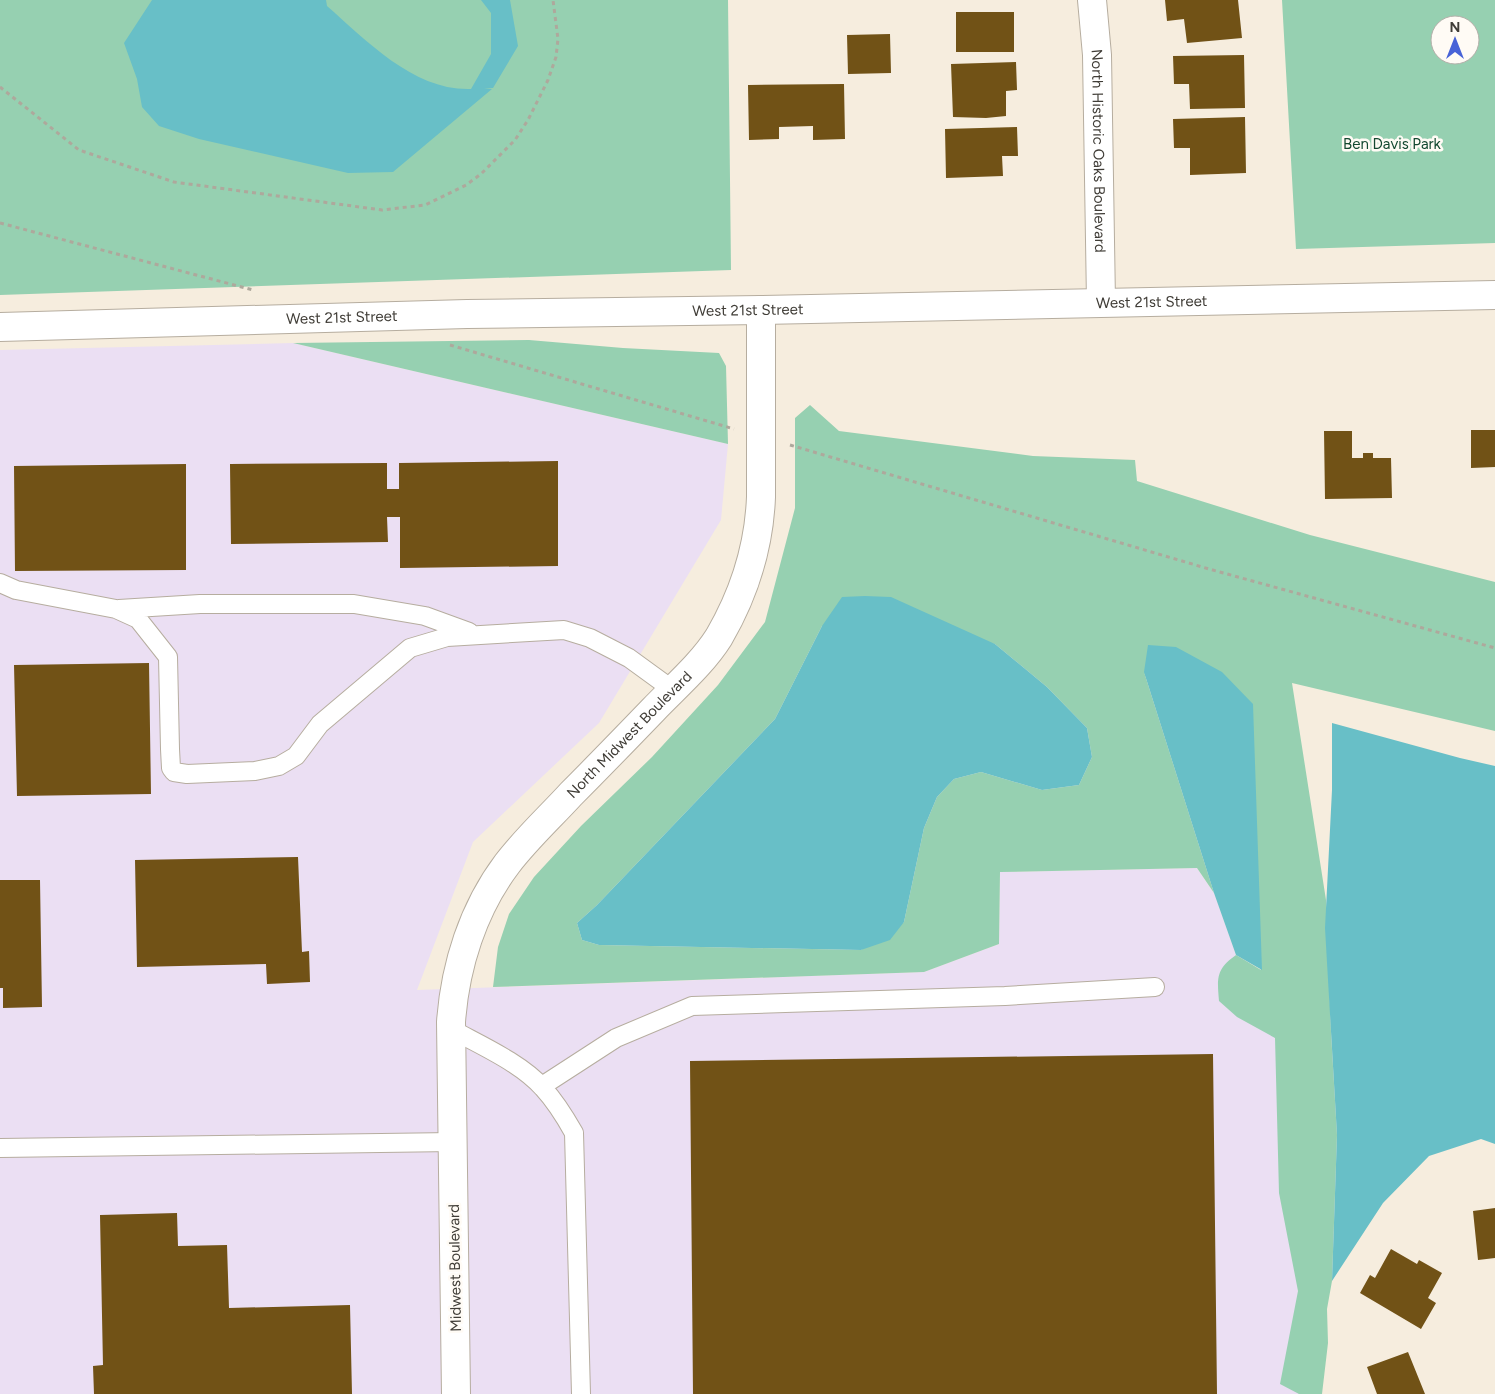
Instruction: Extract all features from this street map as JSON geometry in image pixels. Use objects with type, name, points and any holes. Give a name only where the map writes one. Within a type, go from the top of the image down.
[{"type":"street","name":"North Historic Oaks Boulevard","points":[[1092,0],[1097,56],[1101,302]]},
{"type":"street","name":"West 21st Street","points":[[0,327],[467,314],[1495,295]]},
{"type":"street","name":"North Midwest Boulevard","points":[[453,1142],[451,1029],[453,999],[465,946],[479,910],[508,863],[537,830],[695,667],[718,638],[744,586],[760,525],[761,310]]},
{"type":"street","name":"Midwest Boulevard","points":[[453,1142],[456,1394]]},
{"type":"lane","points":[[8,586],[116,609],[138,619],[168,657],[170,749],[171,768],[174,772],[187,774],[255,771],[279,766],[296,756],[320,724],[410,648],[447,637],[564,630],[590,638],[629,658],[673,690]]},
{"type":"lane","points":[[116,609],[200,604],[354,604],[425,616],[476,635]]},
{"type":"lane","points":[[542,1086],[616,1038],[692,1006],[1004,996],[1155,987]]},
{"type":"lane","points":[[451,1029],[509,1060],[542,1086],[560,1109],[574,1133],[581,1394]]},
{"type":"lane","points":[[0,1148],[453,1142]]},
{"type":"path","points":[[0,87],[79,150],[174,182],[382,210],[425,205],[466,185],[481,174],[515,140],[528,120],[556,57],[558,39],[553,0]]},
{"type":"shaded area","points":[[293,343],[728,444],[721,520],[599,723],[473,842],[417,990],[924,972],[999,944],[1000,872],[1197,868],[1214,893],[1236,955],[1295,1024],[1299,1394],[0,1394],[0,350]]},
{"type":"green space","points":[[0,0],[728,0],[731,270],[0,295]]},
{"type":"green space","name":"Ben Davis Park","points":[[1282,0],[1495,0],[1495,243],[1296,249]]},
{"type":"green space","points":[[529,340],[623,348],[719,353],[726,366],[728,444],[293,343]]},
{"type":"green space","points":[[810,405],[839,431],[1033,456],[1135,460],[1137,481],[1310,535],[1495,582],[1495,731],[1292,683],[1326,900],[1337,1135],[1332,1281],[1327,1309],[1328,1343],[1322,1394],[1299,1394],[1280,1384],[1298,1291],[1279,1193],[1275,1038],[1237,1017],[1219,1001],[1219,975],[1229,960],[1236,955],[1261,970],[1144,672],[1214,893],[1197,868],[1000,872],[999,944],[924,972],[493,987],[498,947],[509,914],[534,877],[581,826],[652,757],[718,685],[765,622],[795,508],[795,418]],"holes":[[[822,626],[995,644],[1047,687],[1087,728],[1092,757],[1079,785],[1042,790],[981,772],[954,779],[937,797],[924,828],[904,922],[861,950],[599,945],[582,940],[577,923],[597,905],[775,719]]]},
{"type":"water","points":[[152,0],[326,0],[327,6],[358,34],[393,61],[411,73],[430,82],[450,87],[471,89],[491,54],[491,13],[481,0],[510,0],[518,46],[493,88],[484,88],[492,89],[393,172],[348,173],[199,139],[159,126],[142,107],[137,79],[124,43]]},
{"type":"water","points":[[842,597],[891,597],[995,644],[1047,687],[1087,728],[1092,757],[1079,785],[1042,790],[981,772],[954,779],[937,797],[924,828],[904,922],[890,940],[861,950],[599,945],[582,940],[577,923],[597,905],[775,719],[822,626]]},
{"type":"water","points":[[1148,645],[1176,647],[1222,672],[1253,704],[1262,970],[1236,955],[1214,893],[1144,672]]},
{"type":"water","points":[[1332,723],[1495,766],[1495,1144],[1481,1139],[1429,1156],[1383,1203],[1332,1281],[1337,1135],[1325,928],[1332,790]]},
{"type":"building","points":[[1165,0],[1238,0],[1242,38],[1187,43],[1184,19],[1167,21]]},
{"type":"building","points":[[956,12],[1014,12],[1014,52],[956,52]]},
{"type":"building","points":[[890,34],[891,73],[848,74],[847,35]]},
{"type":"building","points":[[1244,55],[1245,108],[1190,109],[1189,84],[1174,84],[1173,56]]},
{"type":"building","points":[[1016,62],[1017,90],[1006,91],[1006,116],[986,118],[953,117],[951,64]]},
{"type":"building","points":[[844,84],[845,139],[813,140],[813,126],[779,127],[779,139],[749,140],[748,85]]},
{"type":"building","points":[[1245,117],[1246,173],[1190,175],[1190,148],[1174,148],[1173,119]]},
{"type":"building","points":[[1017,127],[1018,156],[1002,156],[1003,176],[946,178],[945,129]]},
{"type":"building","points":[[1471,430],[1495,430],[1495,467],[1471,468]]},
{"type":"building","points":[[1324,431],[1352,431],[1352,458],[1363,458],[1363,453],[1373,453],[1373,458],[1391,458],[1392,498],[1325,499]]},
{"type":"building","points":[[558,461],[558,566],[400,568],[400,517],[387,517],[388,542],[231,544],[230,464],[387,463],[387,489],[399,489],[399,463]]},
{"type":"building","points":[[186,464],[186,570],[15,571],[14,466]]},
{"type":"building","points":[[149,663],[151,794],[17,796],[14,665]]},
{"type":"building","points":[[298,857],[302,952],[309,951],[310,982],[267,984],[266,964],[137,967],[135,860]]},
{"type":"building","points":[[0,880],[40,880],[42,1007],[3,1008],[3,988],[0,988]]},
{"type":"building","points":[[1213,1054],[1217,1394],[693,1394],[690,1061]]},
{"type":"building","points":[[1495,1208],[1495,1258],[1478,1260],[1473,1211]]},
{"type":"building","points":[[177,1213],[178,1246],[227,1245],[229,1308],[350,1305],[352,1394],[94,1394],[93,1366],[103,1365],[100,1215]]},
{"type":"building","points":[[1391,1249],[1417,1264],[1419,1260],[1442,1273],[1428,1298],[1436,1303],[1421,1329],[1360,1293],[1370,1275],[1375,1278]]},
{"type":"building","points":[[1408,1352],[1425,1394],[1377,1394],[1367,1367]]}]
